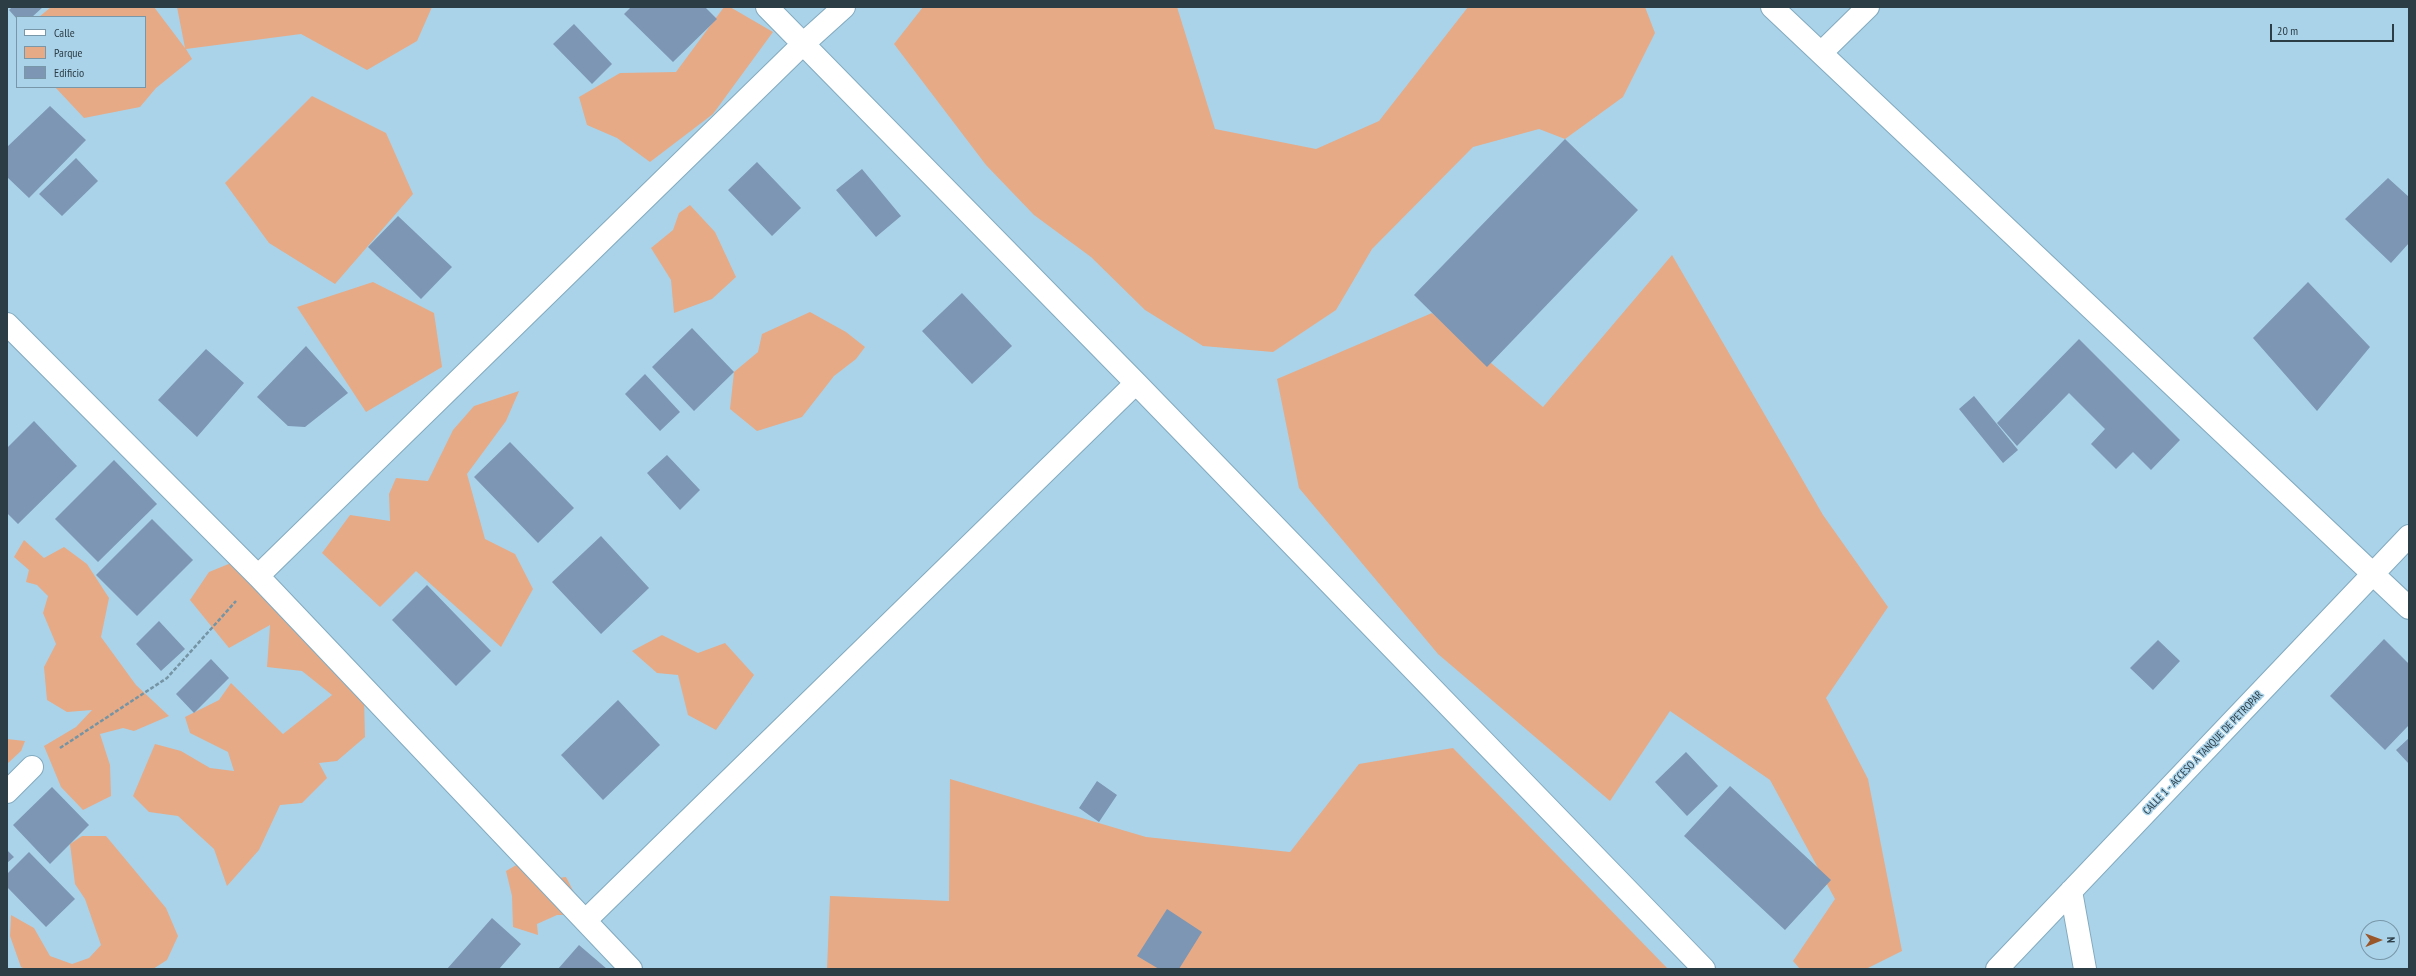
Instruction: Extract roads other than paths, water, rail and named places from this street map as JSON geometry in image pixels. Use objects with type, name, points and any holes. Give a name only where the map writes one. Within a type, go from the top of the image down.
[{"type":"street","points":[[767,7],[1136,383],[1704,969]]},
{"type":"street","points":[[258,576],[803,44],[844,7]]},
{"type":"street","points":[[1772,7],[2409,608]]},
{"type":"street","points":[[1821,53],[1868,7]]},
{"type":"street","points":[[7,324],[258,576],[632,969]]},
{"type":"street","points":[[586,920],[1136,383]]},
{"type":"street","name":"CALLE 1 - ACCESO A TANQUE DE PETROPAR","points":[[1997,969],[2409,536]]},
{"type":"street","points":[[7,792],[32,768]]},
{"type":"street","points":[[2071,891],[2084,969]]}]
